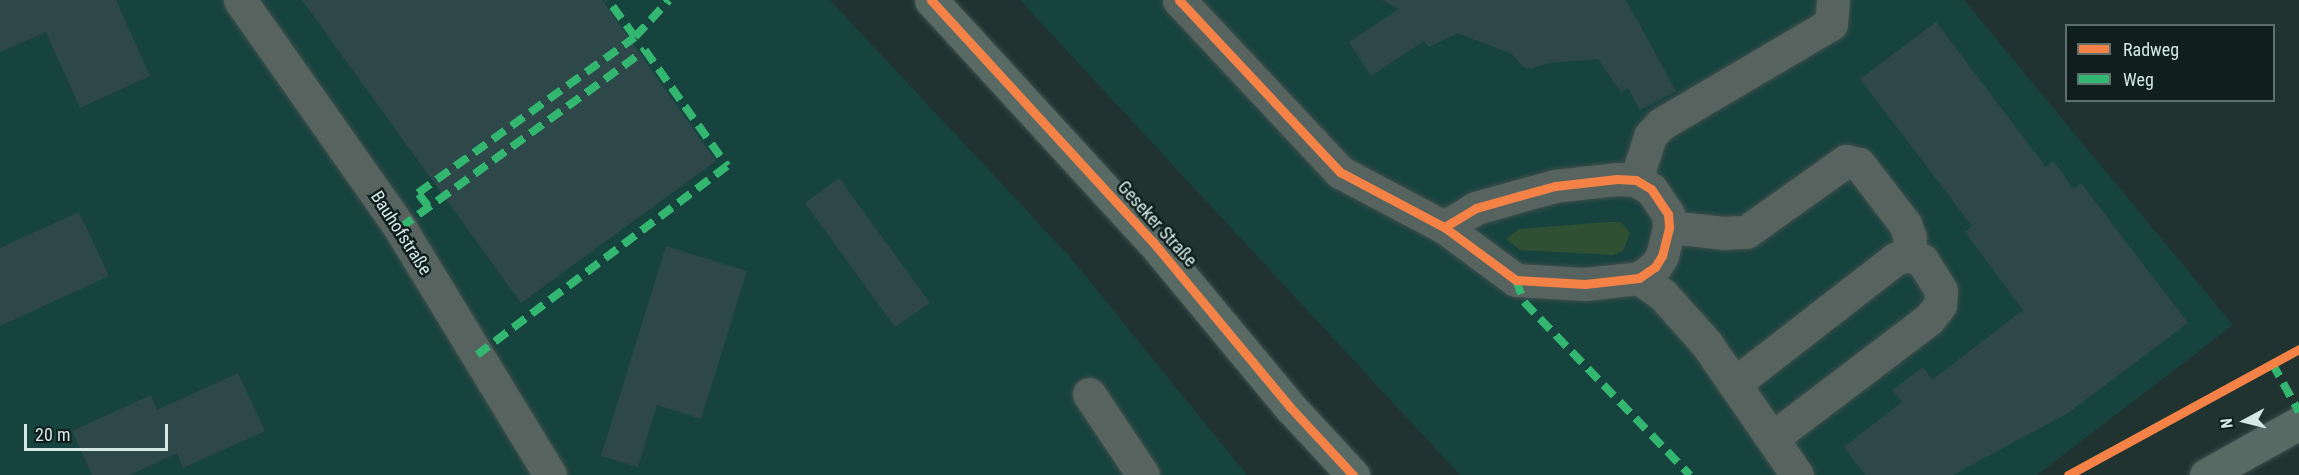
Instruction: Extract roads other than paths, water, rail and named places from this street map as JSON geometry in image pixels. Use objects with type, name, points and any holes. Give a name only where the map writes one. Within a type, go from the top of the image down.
[{"type":"main road","name":"Geseker Straße","points":[[931,0],[1153,242],[1290,407],[1353,475]]},
{"type":"main road","points":[[2206,475],[2299,423]]},
{"type":"street","name":"Bauhofstraße","points":[[240,0],[400,228],[550,475]]},
{"type":"street","points":[[1179,0],[1340,172],[1444,227],[1516,280],[1585,284],[1639,278],[1655,267],[1662,256],[1669,226],[1662,200],[1636,180],[1555,186],[1476,208],[1444,227]]},
{"type":"street","points":[[1636,180],[1650,136],[1661,124],[1831,24],[1833,0]]},
{"type":"street","points":[[1669,226],[1724,233],[1746,232],[1846,161],[1859,164],[1905,224],[1910,238],[1908,255]]},
{"type":"street","points":[[1734,384],[1895,259],[1908,255],[1922,260],[1941,291],[1940,305],[1929,319],[1772,438]]},
{"type":"street","points":[[1639,278],[1663,295],[1706,343],[1797,475]]},
{"type":"street","points":[[1089,394],[1143,475]]}]
